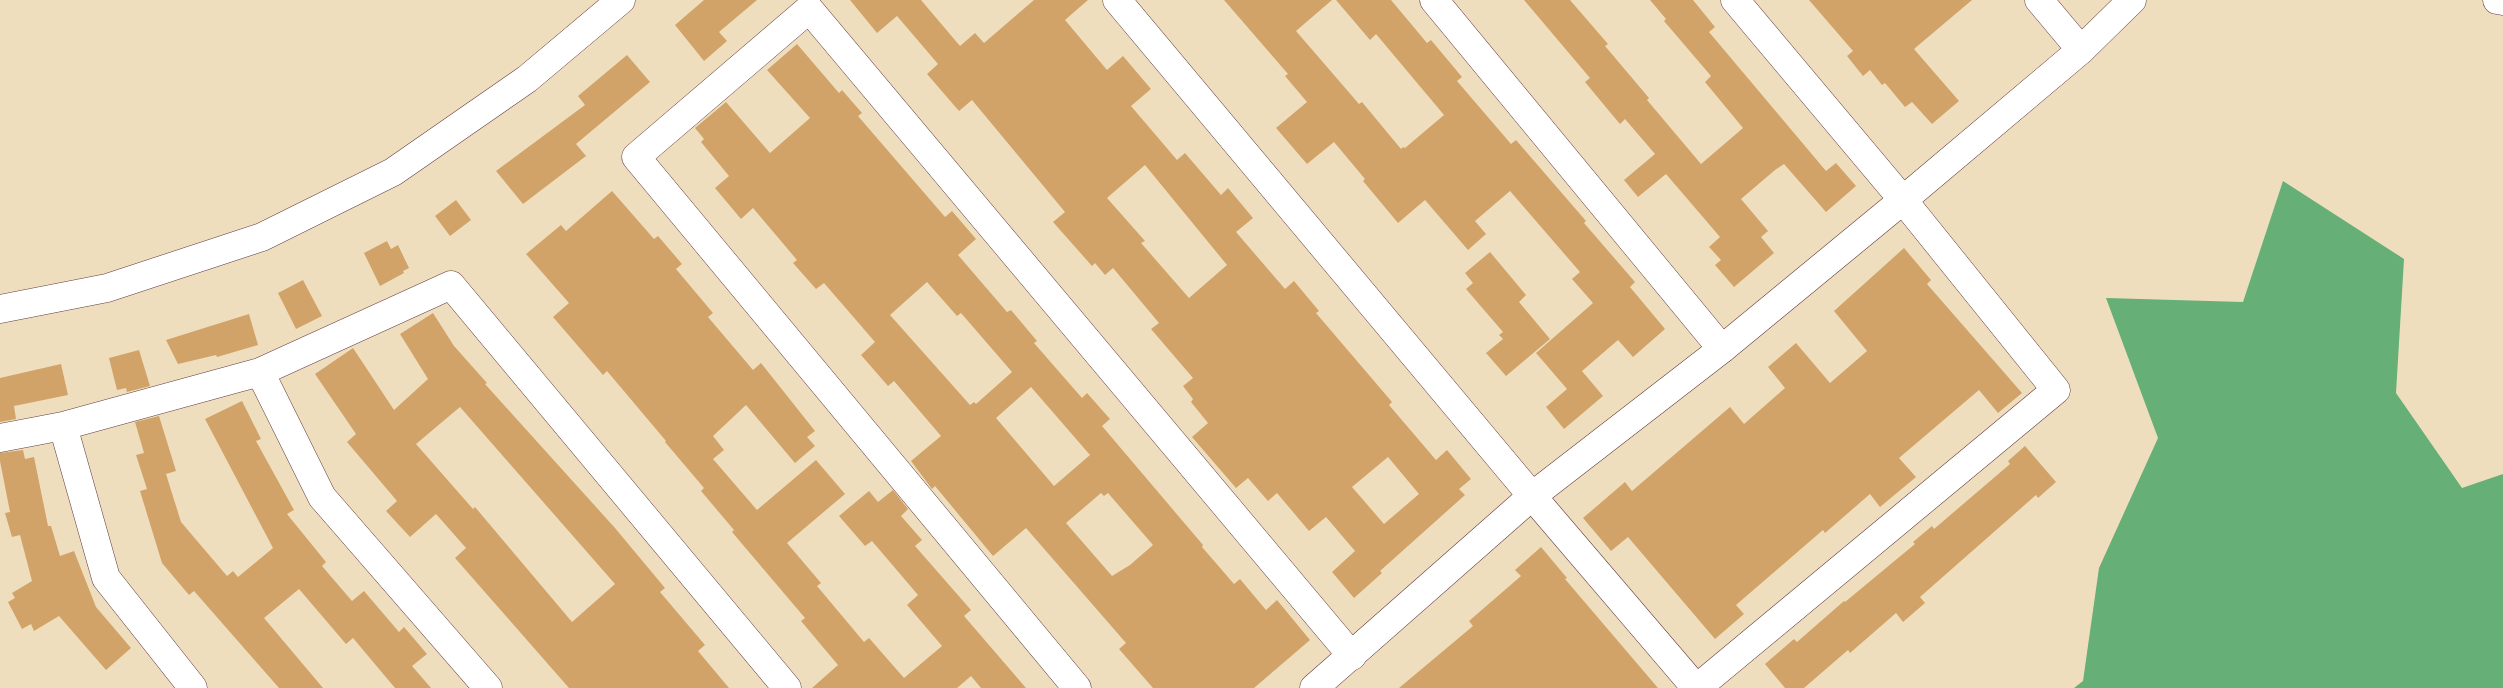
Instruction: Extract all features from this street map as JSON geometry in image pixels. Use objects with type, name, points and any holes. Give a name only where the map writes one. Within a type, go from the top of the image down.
[{"type":"street","points":[[0,309],[107,288],[262,237],[367,185],[393,172],[527,79],[621,0]]},
{"type":"street","points":[[1117,0],[1532,496],[1696,688],[2056,390],[1903,200],[1735,0]]},
{"type":"street","points":[[1434,0],[1722,349]]},
{"type":"street","points":[[2039,0],[2081,50]]},
{"type":"street","points":[[1314,688],[1532,496],[1722,349],[1903,200],[2081,50],[2132,0]]},
{"type":"street","points":[[2497,0],[2503,1]]},
{"type":"street","points":[[1077,688],[636,157],[809,8],[1352,656]]},
{"type":"street","points":[[0,438],[63,426],[260,372],[452,285],[787,688]]},
{"type":"street","points":[[260,372],[322,497],[488,688]]},
{"type":"street","points":[[63,426],[106,578],[193,688]]},
{"type":"green space","points":[[2283,181],[2404,259],[2396,393],[2462,488],[2503,474],[2503,688],[2074,688],[2083,681],[2099,568],[2158,438],[2106,298],[2243,302]]},
{"type":"building","points":[[704,0],[757,0],[719,32],[727,41],[704,61],[675,25]]},
{"type":"building","points":[[850,0],[921,0],[960,46],[975,33],[984,43],[1034,0],[1088,0],[1065,20],[1107,70],[1123,56],[1151,89],[1131,106],[1177,160],[1185,153],[1221,195],[1228,188],[1253,218],[1236,232],[1285,289],[1294,281],[1319,311],[1316,313],[1392,402],[1389,405],[1436,460],[1447,450],[1471,479],[1459,489],[1465,495],[1380,571],[1382,573],[1354,598],[1332,572],[1355,551],[1326,517],[1309,531],[1277,493],[1268,501],[1248,478],[1236,488],[1192,437],[1208,423],[1191,402],[1193,399],[1183,386],[1193,378],[1151,329],[1159,323],[1113,268],[1105,275],[1095,263],[1092,266],[1053,222],[1065,212],[972,100],[959,111],[927,74],[938,64],[897,16],[877,33]],"holes":[[[1145,165],[1227,265],[1189,298],[1141,243],[1145,241],[1107,198]],[[1388,457],[1419,494],[1384,524],[1352,487]]]},
{"type":"building","points":[[1224,0],[1332,0],[1296,31],[1359,104],[1362,102],[1401,149],[1405,148],[1444,115],[1376,34],[1370,40],[1336,0],[1391,0],[1427,43],[1431,40],[1462,77],[1457,81],[1511,144],[1516,140],[1586,221],[1584,223],[1635,282],[1630,287],[1665,329],[1633,357],[1618,340],[1582,371],[1603,396],[1564,429],[1546,407],[1567,389],[1536,353],[1593,303],[1572,279],[1580,272],[1510,191],[1475,221],[1486,234],[1468,250],[1425,200],[1398,223],[1334,142],[1307,164],[1276,128],[1307,102],[1285,76],[1288,74]]},
{"type":"building","points":[[1524,0],[1570,0],[1608,44],[1605,46],[1649,98],[1647,100],[1701,164],[1743,128],[1705,82],[1711,76],[1664,21],[1666,19],[1650,0],[1693,0],[1715,27],[1709,32],[1826,171],[1836,163],[1856,186],[1826,212],[1784,164],[1775,170],[1741,199],[1768,231],[1761,237],[1774,253],[1734,287],[1715,265],[1721,260],[1709,247],[1720,237],[1666,174],[1638,197],[1624,180],[1655,154],[1625,119],[1620,124],[1585,82],[1590,78]]},
{"type":"building","points":[[1809,0],[1972,0],[1914,49],[1959,101],[1932,124],[1912,102],[1905,107],[1885,83],[1882,85],[1870,70],[1863,76],[1847,56],[1853,51]]},
{"type":"building","points":[[797,44],[839,93],[842,90],[862,113],[858,116],[945,217],[952,211],[976,239],[958,255],[1007,312],[1011,310],[1037,341],[1034,343],[1082,398],[1087,393],[1110,419],[1102,426],[1203,545],[1202,547],[1234,584],[1240,579],[1266,610],[1277,600],[1310,640],[1254,688],[1153,688],[1119,649],[1126,643],[1026,528],[993,556],[935,486],[932,489],[911,461],[941,436],[894,381],[888,386],[861,355],[875,342],[824,283],[816,289],[793,263],[797,260],[753,208],[741,219],[715,188],[729,176],[701,142],[704,139],[695,128],[726,102],[770,153],[810,118],[767,70]],"holes":[[[927,282],[957,316],[961,313],[1012,372],[976,404],[974,402],[970,405],[890,315]],[[1031,387],[1090,455],[1054,486],[996,418]],[[1101,493],[1104,496],[1108,493],[1153,545],[1130,565],[1112,576],[1066,523]]]},
{"type":"building","points":[[627,55],[650,82],[576,144],[586,156],[523,204],[496,171],[585,105],[578,96]]},
{"type":"building","points":[[612,191],[654,239],[658,236],[682,264],[676,269],[713,313],[708,317],[753,370],[761,363],[815,431],[807,437],[815,446],[795,463],[746,405],[713,436],[724,450],[713,459],[757,510],[816,460],[845,494],[787,543],[821,583],[817,586],[864,642],[869,638],[904,678],[942,646],[907,605],[918,595],[872,541],[865,546],[839,516],[869,491],[878,502],[893,490],[908,509],[901,516],[922,540],[915,546],[971,610],[964,616],[1026,688],[981,688],[971,676],[957,688],[812,688],[838,665],[801,621],[805,618],[732,532],[734,530],[701,491],[704,488],[666,441],[607,371],[603,375],[553,317],[569,303],[526,254],[561,225],[566,231]]},
{"type":"building","points":[[456,200],[471,220],[450,236],[435,216]]},
{"type":"building","points":[[387,241],[391,249],[398,245],[409,268],[403,271],[404,273],[380,286],[364,253]]},
{"type":"building","points":[[1904,248],[1931,280],[1927,284],[2022,393],[1998,413],[1979,390],[1899,458],[1916,477],[1880,507],[1870,494],[1825,533],[1823,530],[1736,605],[1744,614],[1715,639],[1628,537],[1611,551],[1583,518],[1625,482],[1632,491],[1730,407],[1744,424],[1785,388],[1768,367],[1796,343],[1830,383],[1867,351],[1834,311]]},
{"type":"building","points":[[1490,252],[1526,295],[1519,302],[1550,339],[1506,376],[1486,353],[1503,339],[1499,335],[1503,332],[1466,289],[1473,283],[1465,273]]},
{"type":"building","points":[[303,280],[322,316],[296,329],[278,293]]},
{"type":"building","points":[[433,313],[454,346],[487,383],[485,384],[615,528],[665,588],[660,592],[705,645],[698,651],[729,688],[569,688],[455,558],[466,548],[436,514],[410,537],[386,511],[397,501],[347,442],[356,434],[315,374],[353,348],[394,410],[428,379],[400,334]],"holes":[[[460,407],[615,584],[572,622],[475,507],[473,509],[416,444]]]},
{"type":"building","points":[[249,314],[258,345],[217,357],[216,355],[178,364],[166,340]]},
{"type":"building","points":[[139,350],[150,386],[127,392],[126,388],[117,390],[109,358]]},
{"type":"building","points":[[61,364],[68,395],[14,406],[16,419],[0,422],[0,378]]},
{"type":"building","points":[[242,401],[261,439],[256,441],[294,510],[287,514],[326,562],[322,566],[352,601],[364,591],[399,632],[404,627],[427,654],[412,666],[431,688],[395,688],[353,638],[346,644],[299,589],[264,618],[323,688],[279,688],[194,591],[189,595],[162,563],[140,491],[147,489],[136,455],[144,453],[135,422],[159,416],[176,471],[166,474],[181,522],[227,576],[233,571],[238,577],[273,548],[205,419]]},
{"type":"building","points":[[2025,446],[2056,482],[2038,498],[2036,495],[1920,597],[1925,603],[1903,622],[1896,613],[1850,653],[1848,650],[1804,688],[1785,688],[1765,664],[1794,639],[1797,642],[1844,601],[1915,544],[1913,542],[1932,526],[1934,529],[2010,464],[2008,461]]},
{"type":"building","points":[[23,450],[25,459],[34,457],[48,526],[51,526],[60,556],[74,551],[96,607],[131,648],[106,670],[59,616],[34,631],[31,624],[22,629],[8,602],[15,598],[12,593],[32,581],[20,535],[12,537],[5,513],[10,512],[0,453]]},
{"type":"building","points":[[1541,547],[1567,578],[1565,579],[1658,688],[1399,688],[1473,626],[1469,621],[1521,576],[1515,570]]}]
